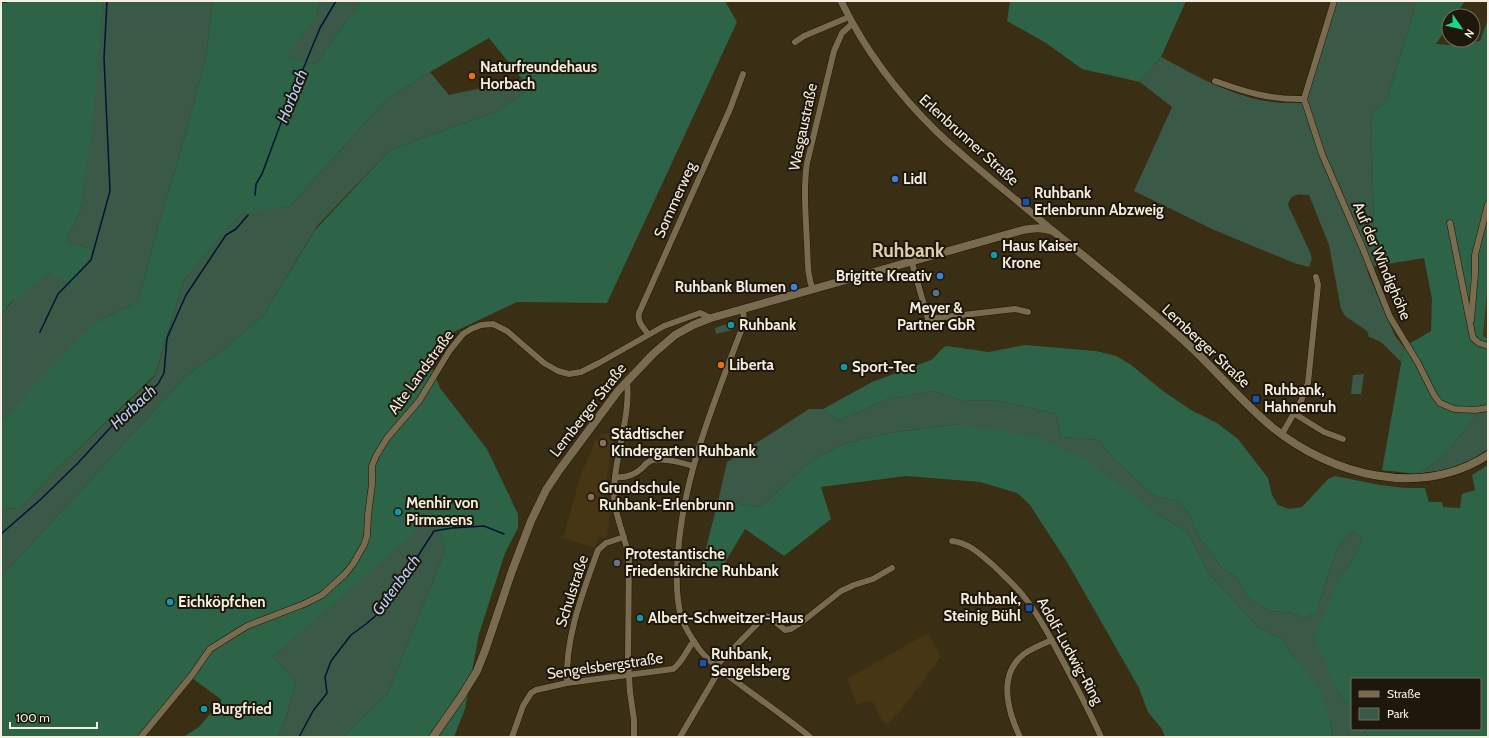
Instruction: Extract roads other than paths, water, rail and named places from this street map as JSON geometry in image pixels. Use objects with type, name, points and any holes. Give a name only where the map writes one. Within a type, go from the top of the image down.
[{"type":"main road","name":"Lemberger Straße","points":[[433,737],[470,683],[482,660],[518,553],[546,490],[576,446],[627,382],[665,342],[684,329],[711,318],[1036,228],[1053,231],[1181,338],[1263,420],[1310,452],[1332,463],[1353,470],[1384,476],[1409,478],[1442,475],[1470,466],[1488,455]]},
{"type":"street","name":"Erlenbrunner Straße","points":[[841,1],[880,67],[919,114],[955,148],[1053,231]]},
{"type":"street","points":[[1215,81],[1247,92],[1271,98],[1304,98],[1334,1]]},
{"type":"street","points":[[795,42],[804,36],[851,20]]},
{"type":"street","name":"Wasgaustraße","points":[[813,290],[809,277],[806,226],[806,170],[834,51],[842,33],[851,20]]},
{"type":"street","name":"Sommerweg","points":[[648,334],[639,322],[639,313],[727,116],[743,74]]},
{"type":"street","name":"Auf der Windighöhe","points":[[1304,98],[1322,154],[1363,249],[1390,317],[1418,363],[1434,395],[1440,403],[1454,409],[1475,410],[1488,408]]},
{"type":"street","points":[[1470,325],[1475,274],[1475,255],[1488,204]]},
{"type":"street","points":[[1032,213],[1036,228]]},
{"type":"street","points":[[1450,223],[1473,338],[1479,343],[1488,346]]},
{"type":"street","points":[[912,262],[928,319],[1015,308],[1028,312]]},
{"type":"street","points":[[1282,434],[1295,414],[1306,391],[1310,371],[1318,285],[1316,277]]},
{"type":"street","points":[[743,310],[744,320],[742,331],[688,483],[680,526],[677,594],[682,617],[694,641],[706,657],[718,668],[810,737]]},
{"type":"street","name":"Alte Landstraße","points":[[141,737],[192,676],[210,649],[247,626],[304,604],[322,595],[340,579],[353,564],[364,545],[366,536],[372,484],[372,466],[376,456],[387,438],[419,401],[450,350],[463,334],[481,325],[493,324],[507,331],[544,363],[558,371],[569,374],[588,368],[664,326],[696,314],[704,314],[711,318]]},
{"type":"street","points":[[627,382],[628,396],[615,477],[615,503],[629,558],[628,674],[634,720],[634,737]]},
{"type":"street","points":[[1295,414],[1324,432],[1343,439]]},
{"type":"street","points":[[615,477],[630,476],[640,470],[647,463],[653,461],[668,461],[693,466]]},
{"type":"street","name":"Schulstraße","points":[[567,683],[568,652],[573,626],[598,550],[606,543],[624,537]]},
{"type":"street","name":"Adolf-Ludwig-Ring","points":[[952,541],[960,542],[976,551],[1026,599],[1052,640],[1089,710],[1101,737]]},
{"type":"street","points":[[680,737],[718,668],[765,616],[769,616],[783,629],[791,629],[841,591],[873,579],[892,568]]},
{"type":"street","points":[[1020,737],[1009,709],[1008,693],[1010,677],[1015,665],[1024,655],[1052,640]]},
{"type":"street","name":"Sengelsbergstraße","points":[[512,737],[523,706],[531,693],[543,687],[675,668],[694,641]]},
{"type":"waterway","points":[[40,332],[58,294],[91,260],[110,191],[104,58],[107,1]]},
{"type":"waterway","name":"Horbach","points":[[255,195],[256,184],[262,174],[282,120],[320,28],[336,1]]},
{"type":"waterway","name":"Horbach","points":[[1,534],[40,500],[78,463],[121,416],[158,384],[164,373],[167,338],[186,295],[226,235],[236,229],[248,215]]},
{"type":"waterway","name":"Gutenbach","points":[[299,737],[313,711],[327,693],[325,677],[331,661],[351,635],[380,612],[391,598],[434,531],[484,526],[504,534]]},
{"type":"place","name":"Naturfreundehaus Horbach","points":[[472,76]]},
{"type":"place","name":"Lidl","points":[[895,179]]},
{"type":"place","name":"Ruhbank Erlenbrunn Abzweig","points":[[1026,202]]},
{"type":"place","name":"Haus Kaiser Krone","points":[[994,255]]},
{"type":"place","name":"Brigitte Kreativ","points":[[940,276]]},
{"type":"place","name":"Ruhbank Blumen","points":[[794,287]]},
{"type":"place","name":"Meyer & Partner GbR","points":[[936,293]]},
{"type":"place","name":"Ruhbank","points":[[731,325]]},
{"type":"place","name":"Liberta","points":[[721,365]]},
{"type":"place","name":"Sport-Tec","points":[[844,367]]},
{"type":"place","name":"Ruhbank, Hahnenruh","points":[[1256,399]]},
{"type":"place","name":"Städtischer Kindergarten Ruhbank","points":[[603,443]]},
{"type":"place","name":"Grundschule Ruhbank-Erlenbrunn","points":[[591,497]]},
{"type":"place","name":"Menhir von Pirmasens","points":[[398,512]]},
{"type":"place","name":"Protestantische Friedenskirche Ruhbank","points":[[617,563]]},
{"type":"place","name":"Eichköpfchen","points":[[170,602]]},
{"type":"place","name":"Ruhbank, Steinig Bühl","points":[[1029,608]]},
{"type":"place","name":"Albert-Schweitzer-Haus","points":[[640,618]]},
{"type":"place","name":"Ruhbank, Sengelsberg","points":[[703,663]]},
{"type":"place","name":"Burgfried","points":[[204,709]]},
{"type":"district","name":"Ruhbank","points":[[908,250]]}]
